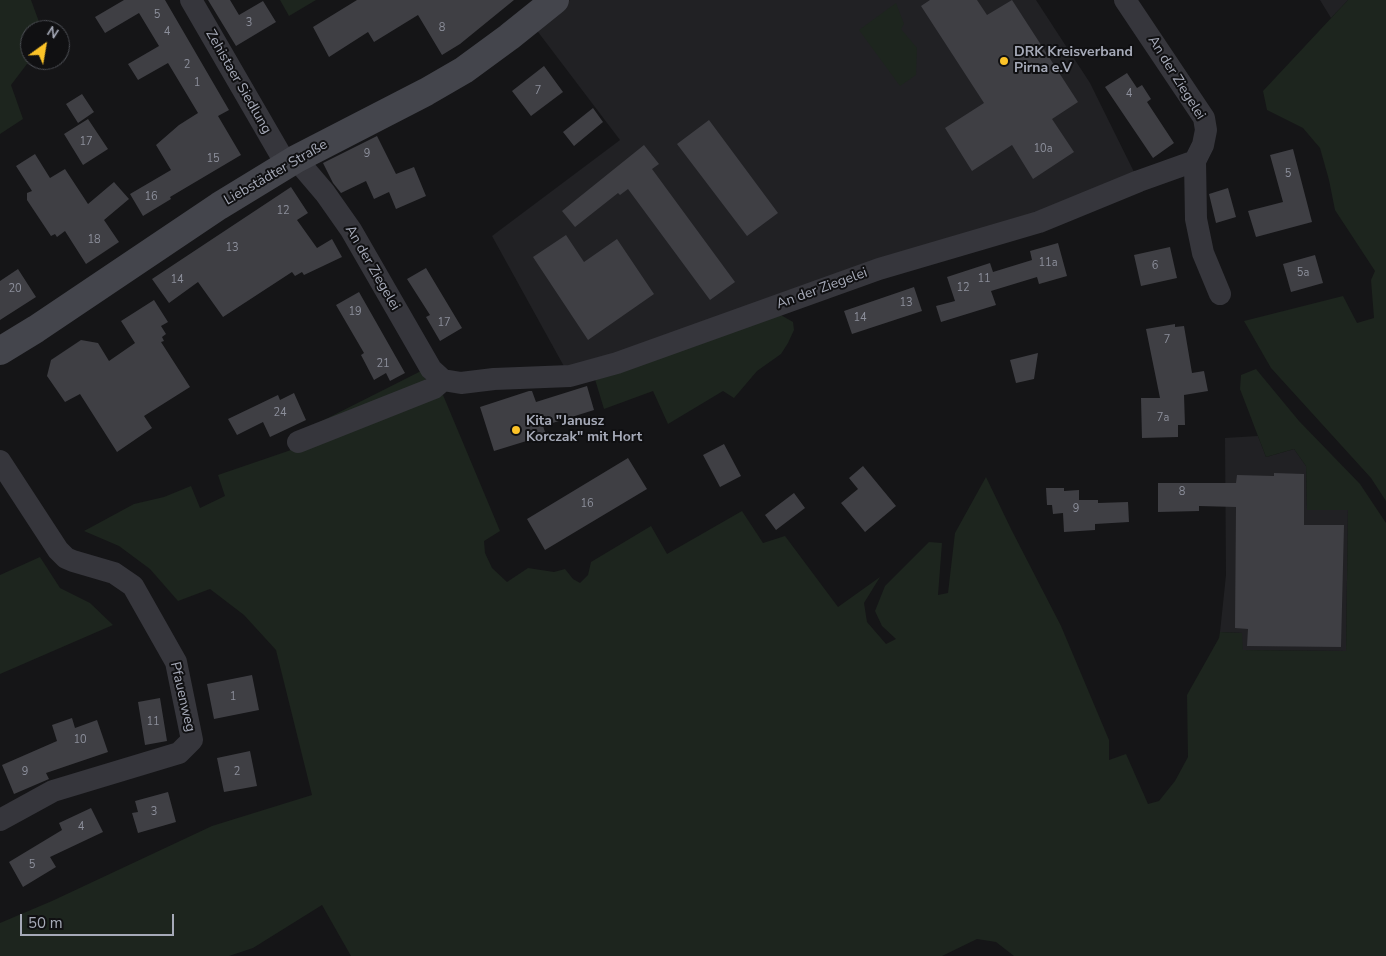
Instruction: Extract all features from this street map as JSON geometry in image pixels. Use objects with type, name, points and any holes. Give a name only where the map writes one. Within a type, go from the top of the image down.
[{"type":"main road","name":"Liebstädter Straße","points":[[0,351],[36,330],[219,206],[291,162],[447,81],[494,48],[555,0]]},
{"type":"street","name":"Zehistaer Siedlung","points":[[190,0],[291,162]]},
{"type":"street","name":"An der Ziegelei","points":[[1125,0],[1204,118],[1206,130],[1203,145],[1195,161],[1196,219],[1203,252],[1220,294]]},
{"type":"street","name":"An der Ziegelei","points":[[291,162],[325,193],[351,230],[431,369],[443,380],[461,383],[494,379],[570,376],[617,362],[879,268],[1039,222],[1139,181],[1195,161]]},
{"type":"street","points":[[298,442],[434,388],[443,380]]},
{"type":"street","name":"Pfauenweg","points":[[0,460],[58,550],[66,558],[114,573],[133,586],[176,662],[192,740],[179,753],[53,791],[0,820]]},
{"type":"shaded area","points":[[0,0],[31,0],[38,20],[20,20],[20,70],[22,70],[11,85],[23,119],[0,134]]},
{"type":"shaded area","points":[[280,0],[316,0],[289,16]]},
{"type":"shaded area","points":[[570,0],[1036,0],[1090,83],[1135,174],[1037,214],[566,370],[492,236],[620,140],[535,28]]},
{"type":"shaded area","points":[[1320,0],[1348,0],[1331,18]]},
{"type":"shaded area","points":[[1348,0],[1386,0],[1386,501],[1371,478],[1271,368],[1244,321],[1343,296],[1357,323],[1374,318],[1371,280],[1375,271],[1335,210],[1320,148],[1303,128],[1267,110],[1263,91]]},
{"type":"shaded area","points":[[896,3],[904,24],[901,29],[917,48],[916,75],[900,86],[859,30]]},
{"type":"shaded area","points":[[779,314],[793,322],[794,330],[788,343],[781,354],[757,371],[734,398],[723,391],[668,424],[653,391],[604,409],[594,376]]},
{"type":"shaded area","points":[[1256,369],[1299,421],[1360,484],[1386,523],[1386,956],[1014,956],[996,942],[977,939],[942,956],[351,956],[322,905],[253,948],[229,956],[0,956],[0,923],[52,901],[212,826],[312,795],[276,650],[244,615],[210,589],[178,601],[150,569],[119,546],[84,531],[134,504],[164,497],[191,486],[200,508],[225,496],[218,475],[443,395],[500,531],[484,541],[485,553],[492,568],[507,582],[528,568],[554,572],[565,569],[573,579],[580,583],[588,575],[591,562],[651,526],[667,554],[742,511],[763,543],[785,536],[838,607],[880,577],[864,603],[867,622],[886,644],[896,639],[882,626],[875,611],[885,586],[929,542],[942,543],[938,595],[948,593],[955,533],[986,477],[1061,626],[1109,740],[1109,760],[1126,754],[1148,804],[1159,801],[1175,781],[1188,757],[1187,695],[1219,638],[1220,632],[1242,633],[1243,650],[1346,651],[1348,510],[1307,510],[1306,466],[1294,449],[1266,457],[1240,389],[1241,375]]},
{"type":"shaded area","points":[[423,370],[426,382],[312,426]]},
{"type":"shaded area","points":[[1258,436],[1266,457],[1294,449],[1306,466],[1307,509],[1348,510],[1346,651],[1242,650],[1242,633],[1220,632],[1226,575],[1225,438]]},
{"type":"shaded area","points":[[40,557],[60,588],[90,603],[113,625],[0,674],[0,575]]},
{"type":"building","points":[[124,0],[165,0],[229,110],[218,116],[241,155],[170,197],[171,199],[143,216],[130,194],[171,170],[156,145],[179,125],[198,113],[168,63],[138,80],[128,64],[159,46],[139,13],[105,33],[95,17]]},
{"type":"building","points":[[208,0],[230,0],[239,15],[263,1],[276,22],[236,46]]},
{"type":"building","points":[[357,0],[514,0],[460,44],[442,55],[418,15],[374,42],[368,32],[329,57],[313,27]]},
{"type":"building","name":"DRK Kreisverband Pirna e.V","points":[[930,0],[977,0],[987,15],[1012,0],[1078,102],[1052,119],[1074,152],[1033,179],[1012,145],[972,171],[945,128],[984,103],[921,6]]},
{"type":"building","points":[[544,66],[563,92],[531,116],[512,91]]},
{"type":"building","points":[[1127,73],[1137,88],[1142,85],[1151,99],[1147,102],[1174,143],[1153,158],[1105,87]]},
{"type":"building","points":[[82,94],[94,112],[78,123],[66,104]]},
{"type":"building","points":[[593,108],[603,122],[574,146],[563,132]]},
{"type":"building","points":[[88,119],[108,149],[83,165],[64,134]]},
{"type":"building","points":[[709,120],[778,213],[747,236],[677,144]]},
{"type":"building","points":[[377,136],[396,174],[414,167],[426,196],[396,209],[389,192],[374,199],[366,181],[341,193],[333,183],[323,163]]},
{"type":"building","points":[[644,145],[659,164],[652,169],[735,282],[710,300],[628,189],[620,195],[618,193],[575,227],[562,211]]},
{"type":"building","points":[[1293,149],[1312,222],[1256,237],[1248,211],[1283,202],[1270,155]]},
{"type":"building","points":[[35,154],[50,178],[65,169],[88,204],[114,182],[129,199],[104,220],[119,242],[86,264],[65,231],[57,237],[55,234],[51,236],[27,200],[27,193],[32,191],[16,166]]},
{"type":"building","points":[[291,187],[308,213],[297,220],[317,248],[332,239],[342,257],[304,275],[302,272],[295,276],[292,272],[223,317],[198,282],[169,303],[152,279]]},
{"type":"building","points":[[1228,188],[1236,217],[1216,223],[1209,194]]},
{"type":"building","points":[[566,235],[584,262],[617,239],[654,294],[588,340],[533,257]]},
{"type":"building","points":[[1058,243],[1067,276],[1039,284],[1037,277],[991,291],[996,305],[941,322],[936,306],[955,301],[947,277],[990,263],[993,272],[1032,260],[1030,251]]},
{"type":"building","points":[[1170,247],[1177,278],[1141,286],[1134,255]]},
{"type":"building","points":[[1315,255],[1323,283],[1291,292],[1283,264]]},
{"type":"building","points":[[426,268],[462,328],[440,341],[426,317],[430,315],[407,279]]},
{"type":"building","points":[[18,269],[36,297],[0,320],[0,281]]},
{"type":"building","points":[[914,287],[922,311],[852,334],[844,311]]},
{"type":"building","points":[[359,292],[405,373],[390,381],[386,373],[374,380],[361,355],[364,353],[336,305]]},
{"type":"building","points":[[154,300],[168,322],[161,326],[166,334],[162,337],[164,341],[161,342],[190,387],[144,416],[152,428],[117,452],[80,394],[65,402],[47,376],[51,360],[81,340],[98,343],[109,361],[135,343],[121,321]]},
{"type":"building","points":[[1175,324],[1175,327],[1184,326],[1192,373],[1204,371],[1208,391],[1184,395],[1185,425],[1178,425],[1178,437],[1142,438],[1141,398],[1160,398],[1146,329]]},
{"type":"building","points":[[1038,353],[1034,379],[1016,383],[1010,360]]},
{"type":"building","name":"Kita \"Janusz Korczak\" mit Hort","points":[[587,386],[594,410],[543,426],[546,435],[494,451],[480,407],[529,391],[532,391],[536,402]]},
{"type":"building","points":[[294,393],[306,420],[270,437],[263,422],[237,435],[228,419],[278,395],[280,400]]},
{"type":"building","points":[[724,444],[741,476],[720,487],[703,455]]},
{"type":"building","points":[[628,458],[647,489],[545,550],[527,519]]},
{"type":"building","points":[[863,466],[896,506],[865,532],[841,503],[858,489],[849,478]]},
{"type":"building","points":[[1274,473],[1304,474],[1304,525],[1344,525],[1341,647],[1247,646],[1248,629],[1235,628],[1236,507],[1199,506],[1199,511],[1158,512],[1158,483],[1236,483],[1237,475],[1274,476]]},
{"type":"building","points":[[1046,488],[1064,488],[1064,491],[1079,490],[1079,500],[1098,500],[1098,503],[1128,502],[1129,522],[1095,524],[1095,530],[1064,532],[1063,513],[1053,514],[1052,505],[1047,505]]},
{"type":"building","points":[[794,493],[805,508],[776,530],[765,515]]},
{"type":"building","points":[[252,675],[259,710],[214,719],[207,684]]},
{"type":"building","points":[[160,698],[167,741],[145,745],[138,702]]},
{"type":"building","points":[[72,718],[75,728],[97,720],[108,752],[46,773],[49,779],[14,794],[2,765],[57,741],[52,725]]},
{"type":"building","points":[[250,751],[257,786],[224,792],[217,758]]},
{"type":"building","points":[[168,792],[176,822],[138,833],[132,813],[138,812],[135,801]]},
{"type":"building","points":[[91,808],[103,832],[50,857],[56,867],[23,887],[9,862],[62,830],[59,823]]},
{"type":"place","name":"DRK Kreisverband Pirna e.V","points":[[1004,61]]},
{"type":"place","name":"Kita \"Janusz Korczak\" mit Hort","points":[[516,430]]}]
